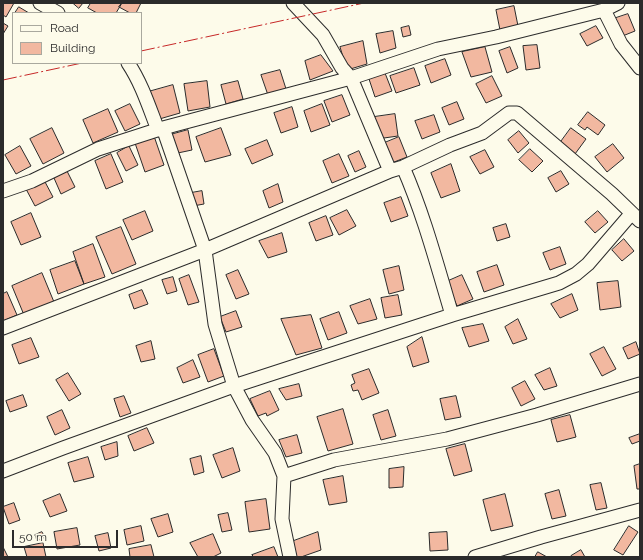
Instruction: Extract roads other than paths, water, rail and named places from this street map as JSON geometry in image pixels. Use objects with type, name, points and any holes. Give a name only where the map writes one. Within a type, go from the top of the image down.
[{"type":"street","points":[[40,3],[56,12]]},
{"type":"street","points":[[293,3],[323,35],[342,68],[351,78],[390,171]]},
{"type":"street","points":[[3,191],[32,181],[98,149],[160,129],[351,78],[438,49],[496,37],[604,10],[618,3]]},
{"type":"street","points":[[604,10],[621,44],[640,68]]},
{"type":"street","points":[[129,64],[135,73],[160,129],[205,250],[215,324],[234,386],[252,420],[275,453],[284,476],[282,519],[290,557]]},
{"type":"street","points":[[3,328],[205,250],[390,171],[403,167],[450,145],[482,133],[509,113],[517,113],[612,194],[636,218],[588,264],[576,274],[559,283],[452,315],[234,386],[3,471]]},
{"type":"street","points":[[403,167],[428,232],[452,315]]},
{"type":"street","points":[[284,476],[334,460],[447,439],[640,384]]},
{"type":"street","points":[[475,557],[640,510]]}]
